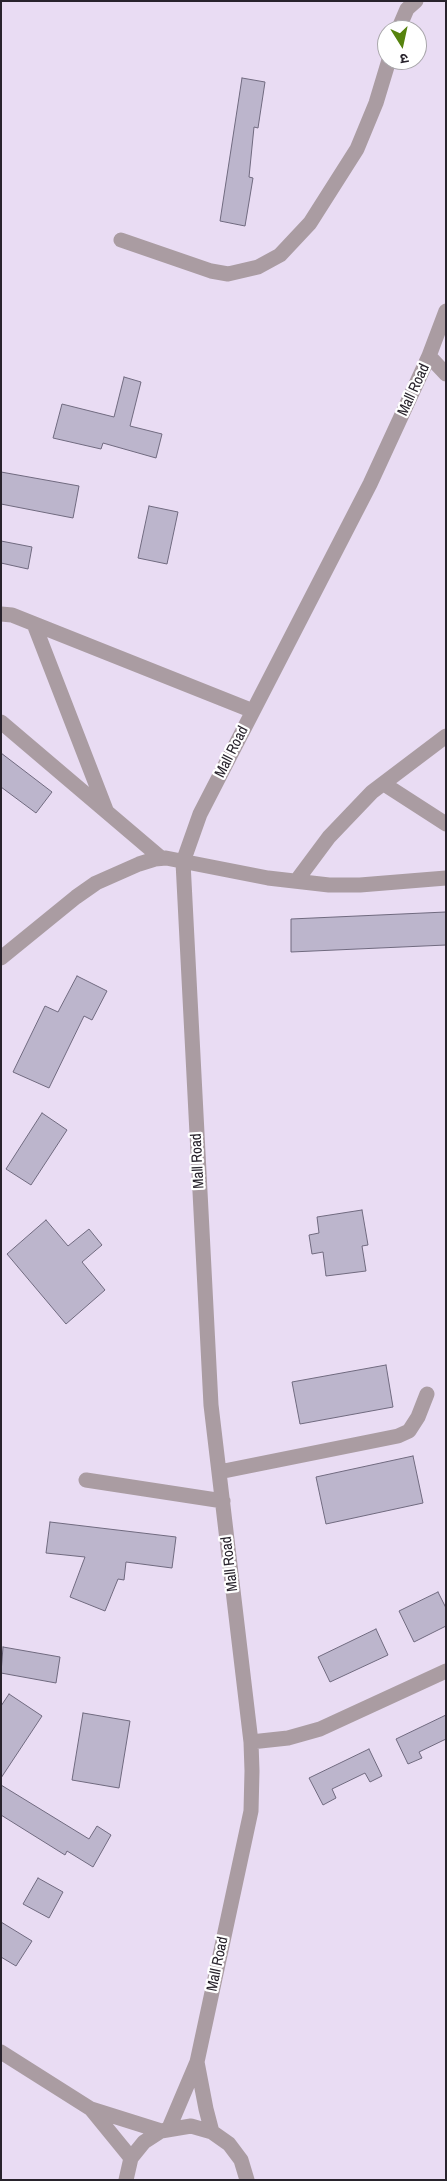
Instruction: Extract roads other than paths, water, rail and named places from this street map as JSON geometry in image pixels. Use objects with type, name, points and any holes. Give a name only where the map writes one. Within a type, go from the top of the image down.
[{"type":"street","points":[[402,20],[407,9],[416,1]]},
{"type":"street","points":[[121,240],[211,271],[228,274],[258,267],[280,255],[310,224],[357,149],[376,103],[386,70]]},
{"type":"street","name":"Mall Road","points":[[197,2062],[251,1811],[251,1742],[211,1405],[183,862],[200,814],[370,484],[429,356],[446,311]]},
{"type":"street","points":[[429,356],[446,374]]},
{"type":"street","points":[[1,614],[12,615],[253,711]]},
{"type":"street","points":[[34,624],[106,811]]},
{"type":"street","points":[[1,722],[161,858]]},
{"type":"street","points":[[297,880],[329,837],[372,792],[446,736]]},
{"type":"street","points":[[384,784],[446,824]]},
{"type":"street","points":[[1,958],[96,883],[139,864],[161,858],[268,878],[329,885],[360,885],[446,878]]},
{"type":"street","points":[[220,1472],[398,1436],[409,1431],[418,1417],[427,1394]]},
{"type":"street","points":[[86,1480],[223,1502]]},
{"type":"street","points":[[251,1742],[288,1738],[320,1730],[446,1670]]},
{"type":"street","points":[[1,2052],[91,2110],[131,2158]]},
{"type":"street","points":[[165,2130],[197,2062]]},
{"type":"street","points":[[197,2062],[212,2132]]},
{"type":"street","points":[[91,2110],[165,2130]]},
{"type":"street","points":[[126,2180],[131,2158],[144,2142],[165,2130],[191,2126],[212,2132],[229,2144],[241,2160],[247,2180]]}]
